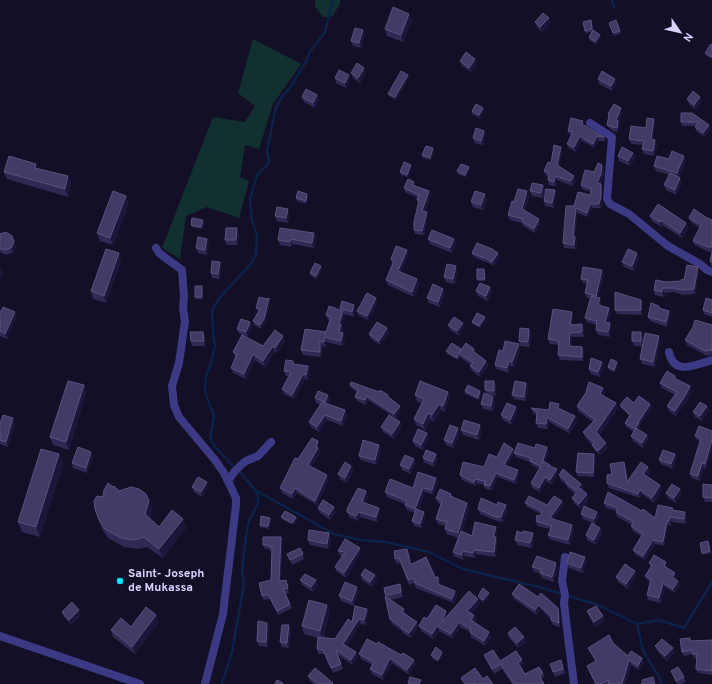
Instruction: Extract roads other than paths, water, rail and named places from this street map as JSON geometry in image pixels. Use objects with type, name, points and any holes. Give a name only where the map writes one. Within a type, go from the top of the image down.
[{"type":"street","points":[[590,123],[612,137],[607,199],[610,204],[629,214],[668,246],[712,272]]},
{"type":"street","points":[[156,248],[159,253],[182,270],[184,321],[179,363],[172,386],[174,405],[179,417],[215,460],[228,481],[236,498],[223,614],[205,684]]},
{"type":"street","points":[[669,352],[671,360],[676,365],[685,368],[712,360]]},
{"type":"street","points":[[228,481],[235,471],[246,461],[258,456],[271,442]]},
{"type":"street","points":[[565,557],[562,580],[565,595],[564,603],[574,684]]},
{"type":"street","points":[[0,636],[140,684]]},
{"type":"waterway","points":[[235,468],[215,447],[210,438],[214,416],[205,392],[206,376],[215,346],[212,310],[220,297],[251,264],[256,254],[257,235],[252,221],[250,200],[257,175],[269,163],[267,151],[276,107],[307,60],[309,53],[325,32],[333,0]]},
{"type":"waterway","points":[[612,0],[614,8]]},
{"type":"waterway","points":[[222,684],[232,652],[244,584],[242,570],[246,536],[249,521],[258,503],[258,496],[255,490],[240,472]]},
{"type":"waterway","points":[[255,490],[334,534],[361,540],[386,542],[429,552],[463,569],[562,594]]},
{"type":"waterway","points":[[568,596],[596,604],[637,624],[659,620],[684,628],[712,582]]},
{"type":"waterway","points":[[637,624],[643,651],[659,677],[661,684]]},
{"type":"place","name":"Saint- Joseph de Mukassa","points":[[120,581]]}]
